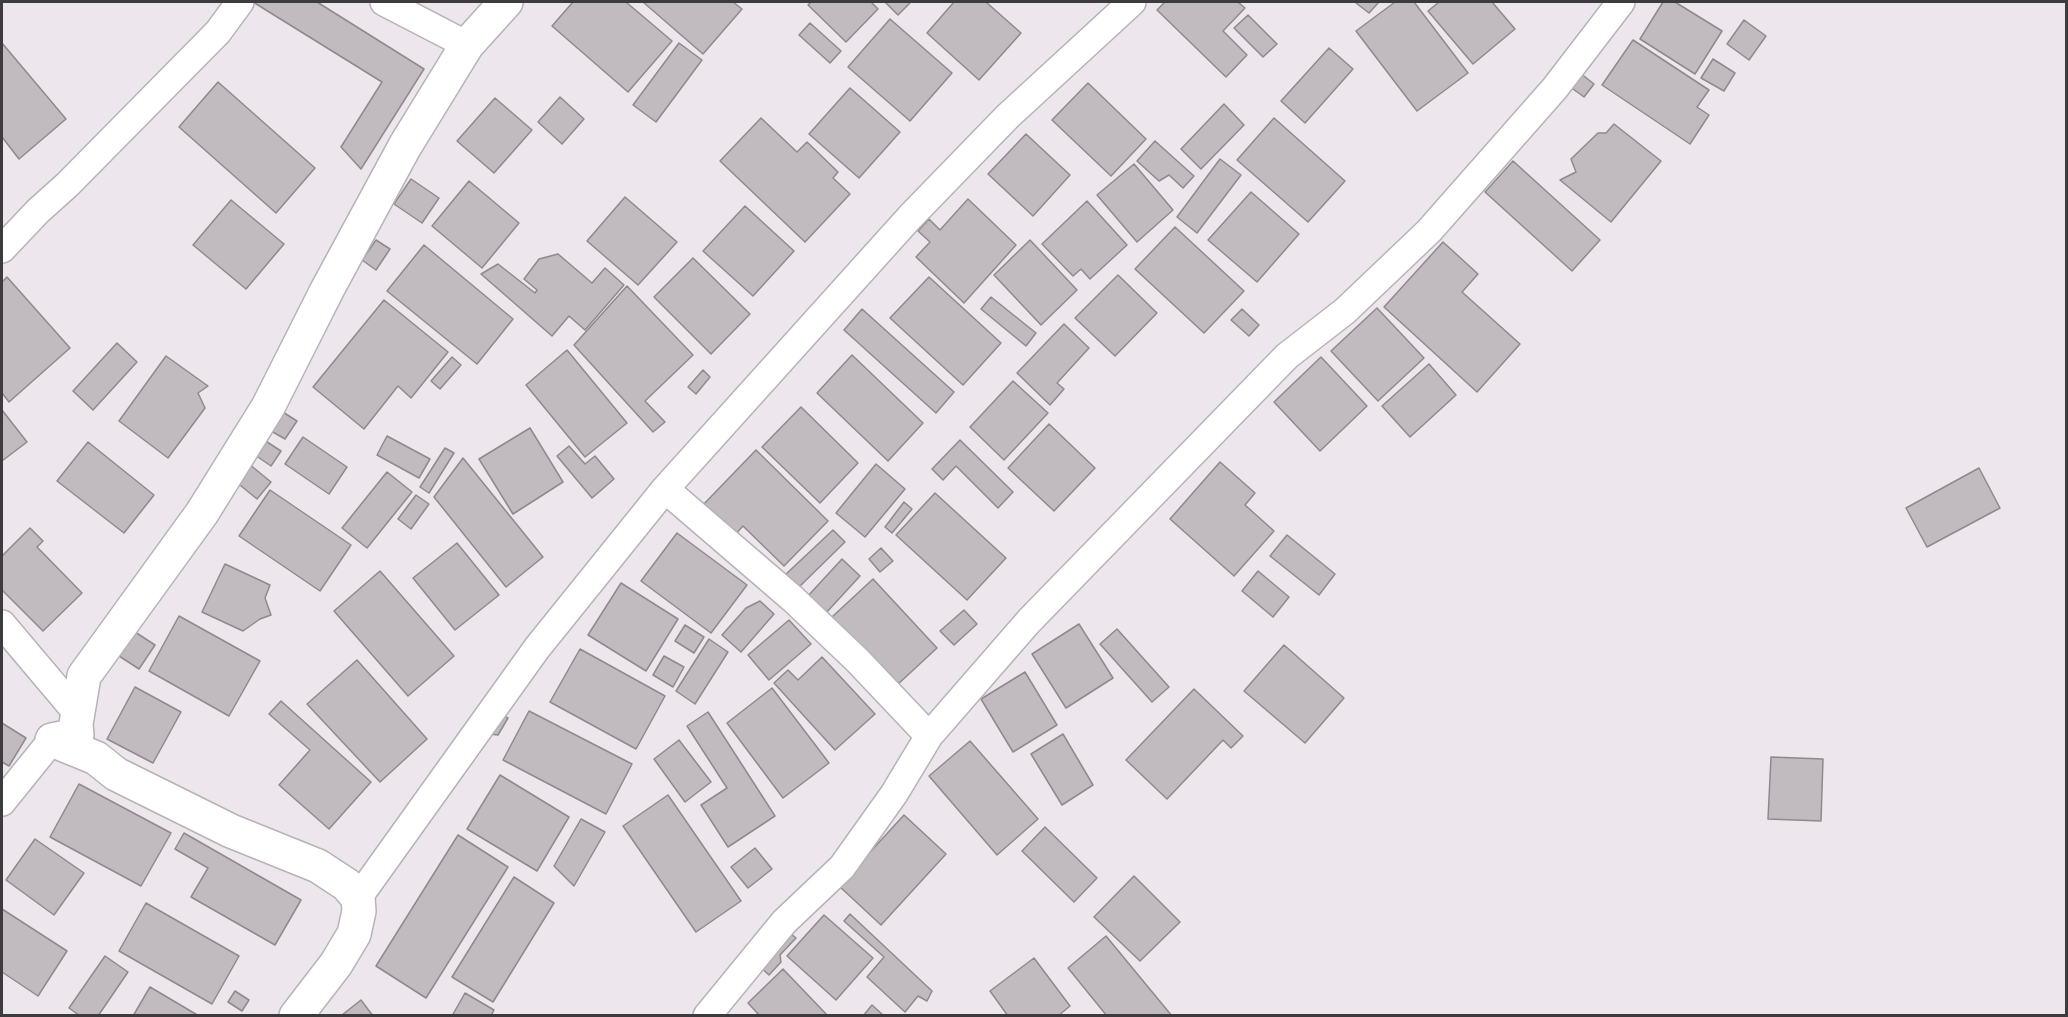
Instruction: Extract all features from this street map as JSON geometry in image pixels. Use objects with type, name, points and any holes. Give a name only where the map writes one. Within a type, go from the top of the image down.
[{"type":"street","points":[[2,249],[218,32],[240,2]]},
{"type":"street","points":[[384,2],[467,45]]},
{"type":"street","points":[[2,802],[52,740],[77,735],[84,676],[202,513],[268,407],[327,290],[405,147],[467,45],[506,2]]},
{"type":"street","points":[[358,898],[537,648],[665,489],[910,217],[1008,116],[1132,2]]},
{"type":"street","points":[[707,1016],[784,922],[842,867],[894,794],[929,736],[1029,621],[1287,356],[1345,311],[1429,231],[1555,88],[1621,2]]},
{"type":"street","points":[[665,489],[793,599],[858,661],[929,736]]},
{"type":"street","points":[[2,624],[78,714]]},
{"type":"street","points":[[52,740],[96,758],[116,774],[231,831],[318,866],[347,885],[358,898],[359,911],[354,934],[336,963],[296,1016]]},
{"type":"building","points":[[253,2],[317,2],[424,69],[361,169],[341,147],[382,82]]},
{"type":"building","points":[[573,2],[626,2],[672,41],[628,92],[552,26]]},
{"type":"building","points":[[643,2],[733,2],[742,9],[703,54]]},
{"type":"building","points":[[811,2],[871,2],[878,9],[846,42],[808,5]]},
{"type":"building","points":[[885,2],[908,2],[910,3],[898,15]]},
{"type":"building","points":[[954,2],[986,2],[1021,33],[979,80],[927,33]]},
{"type":"building","points":[[1165,2],[1238,2],[1245,8],[1223,31],[1247,55],[1226,77],[1157,10]]},
{"type":"building","points":[[1379,2],[1369,13],[1356,3]]},
{"type":"building","points":[[1395,2],[1414,2],[1468,73],[1417,111],[1356,31]]},
{"type":"building","points":[[1439,2],[1492,2],[1515,29],[1473,64],[1428,11]]},
{"type":"building","points":[[1663,2],[1675,2],[1722,31],[1695,74],[1640,39]]},
{"type":"building","points":[[1248,15],[1277,44],[1263,57],[1234,28]]},
{"type":"building","points":[[890,19],[952,73],[910,121],[848,67]]},
{"type":"building","points":[[1744,20],[1766,36],[1749,60],[1727,44]]},
{"type":"building","points":[[810,23],[841,51],[830,63],[799,35]]},
{"type":"building","points":[[1633,40],[1709,90],[1697,107],[1709,115],[1690,144],[1602,85]]},
{"type":"building","points":[[2,43],[66,119],[19,159],[2,137]]},
{"type":"building","points":[[679,43],[702,60],[656,122],[633,105]]},
{"type":"building","points":[[1329,48],[1353,69],[1305,123],[1281,101]]},
{"type":"building","points":[[1713,59],[1735,73],[1724,91],[1701,78]]},
{"type":"building","points":[[1580,73],[1594,84],[1584,97],[1569,86]]},
{"type":"building","points":[[218,82],[315,168],[276,213],[179,127]]},
{"type":"building","points":[[1088,83],[1146,139],[1111,176],[1052,120]]},
{"type":"building","points":[[850,88],[900,132],[859,178],[809,134]]},
{"type":"building","points":[[560,97],[584,119],[562,144],[538,122]]},
{"type":"building","points":[[495,98],[532,130],[494,173],[457,141]]},
{"type":"building","points":[[1224,104],[1244,125],[1201,169],[1181,149]]},
{"type":"building","points":[[761,118],[797,152],[807,142],[838,172],[833,178],[850,194],[805,242],[720,161]]},
{"type":"building","points":[[1274,118],[1345,181],[1308,222],[1237,160]]},
{"type":"building","points":[[1614,124],[1661,161],[1611,222],[1560,180],[1576,172],[1571,159],[1598,133],[1606,133]]},
{"type":"building","points":[[1026,134],[1070,175],[1033,216],[988,174]]},
{"type":"building","points":[[1155,141],[1194,176],[1183,188],[1169,175],[1159,181],[1137,161]]},
{"type":"building","points":[[1220,159],[1241,175],[1197,233],[1177,217]]},
{"type":"building","points":[[1513,161],[1600,240],[1572,271],[1485,192]]},
{"type":"building","points":[[1134,164],[1173,210],[1137,242],[1097,195]]},
{"type":"building","points":[[411,179],[439,198],[422,223],[394,204]]},
{"type":"building","points":[[469,181],[519,223],[482,268],[432,226]]},
{"type":"building","points":[[1251,192],[1299,234],[1257,282],[1208,240]]},
{"type":"building","points":[[625,197],[677,242],[638,285],[587,241]]},
{"type":"building","points":[[968,199],[1016,245],[964,303],[916,257],[930,242],[918,231],[929,219],[940,230]]},
{"type":"building","points":[[231,200],[284,244],[246,289],[193,245]]},
{"type":"building","points":[[1087,201],[1127,245],[1090,279],[1081,269],[1073,276],[1042,244]]},
{"type":"building","points":[[745,206],[794,251],[753,296],[703,251]]},
{"type":"building","points":[[1175,227],[1244,291],[1204,333],[1135,269]]},
{"type":"building","points":[[376,240],[390,249],[376,270],[362,260]]},
{"type":"building","points":[[1030,240],[1077,290],[1041,325],[994,275]]},
{"type":"building","points":[[1443,242],[1478,274],[1462,292],[1520,344],[1477,392],[1384,307]]},
{"type":"building","points":[[424,245],[513,319],[477,364],[387,291]]},
{"type":"building","points":[[558,254],[592,283],[605,268],[624,285],[585,330],[569,316],[552,336],[481,274],[498,264],[535,293],[537,290],[524,279],[539,259]]},
{"type":"building","points":[[693,258],[750,314],[711,354],[654,297]]},
{"type":"building","points":[[1118,275],[1157,313],[1115,356],[1075,318]]},
{"type":"building","points":[[7,277],[70,348],[9,402],[2,393],[2,282]]},
{"type":"building","points":[[929,277],[1001,343],[963,385],[890,318]]},
{"type":"building","points":[[627,286],[693,355],[645,401],[665,422],[653,432],[574,345]]},
{"type":"building","points":[[991,297],[1036,333],[1026,346],[981,309]]},
{"type":"building","points":[[384,300],[448,352],[411,398],[398,386],[364,429],[313,387]]},
{"type":"building","points":[[1377,308],[1424,358],[1378,401],[1331,351]]},
{"type":"building","points":[[862,309],[954,392],[936,413],[844,330]]},
{"type":"building","points":[[1242,309],[1259,325],[1249,336],[1231,320]]},
{"type":"building","points":[[1064,324],[1089,348],[1057,383],[1064,389],[1050,405],[1017,373]]},
{"type":"building","points":[[117,343],[137,362],[93,410],[73,391]]},
{"type":"building","points":[[567,350],[627,423],[585,457],[526,385]]},
{"type":"building","points":[[852,355],[923,423],[888,461],[817,393]]},
{"type":"building","points":[[166,356],[208,386],[198,393],[205,408],[168,458],[119,421]]},
{"type":"building","points":[[452,357],[461,365],[440,389],[431,381]]},
{"type":"building","points":[[1321,357],[1367,406],[1320,451],[1274,402]]},
{"type":"building","points":[[1429,364],[1456,395],[1410,437],[1382,406]]},
{"type":"building","points":[[703,370],[710,377],[696,394],[688,387]]},
{"type":"building","points":[[1013,381],[1048,413],[1004,460],[970,427]]},
{"type":"building","points":[[801,407],[858,463],[820,503],[762,447]]},
{"type":"building","points":[[278,409],[297,421],[285,439],[266,428]]},
{"type":"building","points":[[2,410],[27,442],[2,461]]},
{"type":"building","points":[[1049,424],[1095,468],[1054,511],[1008,468]]},
{"type":"building","points":[[530,428],[563,482],[513,514],[479,459]]},
{"type":"building","points":[[387,436],[430,459],[419,478],[377,455]]},
{"type":"building","points":[[303,437],[347,467],[329,494],[285,464]]},
{"type":"building","points":[[264,440],[281,451],[271,466],[255,455]]},
{"type":"building","points":[[960,440],[1013,492],[998,508],[956,466],[943,480],[932,469]]},
{"type":"building","points":[[88,442],[154,495],[124,533],[57,481]]},
{"type":"building","points":[[569,446],[585,464],[595,456],[614,479],[592,498],[557,456]]},
{"type":"building","points":[[445,448],[454,453],[429,493],[420,487]]},
{"type":"building","points":[[756,450],[828,521],[784,566],[743,526],[733,537],[702,506]]},
{"type":"building","points":[[463,458],[543,557],[506,587],[434,497]]},
{"type":"building","points":[[1220,462],[1255,493],[1245,505],[1274,531],[1234,576],[1170,519]]},
{"type":"building","points":[[249,464],[271,482],[257,499],[235,481]]},
{"type":"building","points":[[876,464],[905,489],[865,537],[836,513]]},
{"type":"building","points":[[1979,468],[2000,508],[1927,547],[1906,508]]},
{"type":"building","points":[[387,472],[412,492],[367,548],[342,528]]},
{"type":"building","points":[[270,490],[351,545],[320,591],[239,536]]},
{"type":"building","points":[[935,493],[1006,558],[967,600],[896,535]]},
{"type":"building","points":[[416,495],[429,504],[411,529],[398,519]]},
{"type":"building","points":[[904,502],[912,509],[892,533],[885,527]]},
{"type":"building","points":[[30,528],[43,541],[37,547],[82,593],[43,631],[2,590],[2,556]]},
{"type":"building","points":[[833,530],[845,542],[798,588],[785,575]]},
{"type":"building","points":[[677,533],[747,585],[711,633],[641,581]]},
{"type":"building","points":[[1287,535],[1335,574],[1319,595],[1270,556]]},
{"type":"building","points":[[457,543],[499,595],[455,630],[413,578]]},
{"type":"building","points":[[881,548],[893,561],[880,572],[869,559]]},
{"type":"building","points":[[842,559],[860,576],[825,614],[807,597]]},
{"type":"building","points":[[225,564],[270,585],[265,598],[271,615],[260,619],[243,631],[202,612]]},
{"type":"building","points":[[380,571],[454,656],[408,696],[334,611]]},
{"type":"building","points":[[1258,571],[1289,597],[1273,617],[1242,591]]},
{"type":"building","points":[[873,579],[937,648],[896,686],[832,617]]},
{"type":"building","points":[[621,583],[678,619],[646,671],[588,635]]},
{"type":"building","points":[[760,601],[774,614],[741,652],[722,635],[746,608]]},
{"type":"building","points":[[964,610],[977,624],[954,645],[940,631]]},
{"type":"building","points":[[179,616],[260,661],[229,716],[149,671]]},
{"type":"building","points":[[789,620],[811,644],[769,680],[748,655]]},
{"type":"building","points":[[1079,624],[1113,678],[1066,708],[1032,654]]},
{"type":"building","points":[[685,625],[704,637],[694,653],[675,641]]},
{"type":"building","points":[[1117,629],[1169,687],[1152,702],[1100,644]]},
{"type":"building","points":[[132,630],[155,645],[139,669],[116,654]]},
{"type":"building","points":[[709,639],[728,652],[695,704],[676,691]]},
{"type":"building","points":[[1284,645],[1344,698],[1305,743],[1244,691]]},
{"type":"building","points":[[580,649],[665,696],[636,749],[550,702]]},
{"type":"building","points":[[664,656],[684,667],[673,687],[653,675]]},
{"type":"building","points":[[822,657],[875,714],[835,750],[774,683],[788,670],[798,680]]},
{"type":"building","points":[[357,660],[427,739],[380,782],[307,704]]},
{"type":"building","points":[[1025,672],[1057,725],[1013,752],[981,699]]},
{"type":"building","points":[[135,687],[181,712],[153,763],[107,739]]},
{"type":"building","points":[[772,688],[829,763],[783,798],[727,723]]},
{"type":"building","points":[[1194,689],[1243,736],[1231,748],[1223,740],[1167,799],[1126,760]]},
{"type":"building","points":[[281,701],[371,782],[329,829],[279,785],[310,750],[269,714]]},
{"type":"building","points":[[529,711],[632,764],[606,814],[503,760]]},
{"type":"building","points":[[708,712],[775,816],[728,847],[701,805],[727,788],[687,726]]},
{"type":"building","points":[[499,714],[508,718],[498,735],[489,734]]},
{"type":"building","points":[[2,723],[26,738],[9,766],[2,762]]},
{"type":"building","points":[[1063,734],[1093,785],[1062,805],[1031,754]]},
{"type":"building","points":[[679,740],[711,782],[685,802],[654,759]]},
{"type":"building","points":[[970,741],[1038,819],[997,855],[929,776]]},
{"type":"building","points":[[1771,757],[1823,759],[1821,821],[1768,819]]},
{"type":"building","points":[[500,775],[569,817],[537,871],[467,829]]},
{"type":"building","points":[[79,784],[171,833],[141,886],[50,837]]},
{"type":"building","points":[[668,795],[741,901],[696,932],[623,826]]},
{"type":"building","points":[[904,815],[946,854],[881,925],[839,886]]},
{"type":"building","points":[[581,819],[605,832],[574,886],[554,866]]},
{"type":"building","points":[[1045,827],[1097,878],[1074,902],[1022,851]]},
{"type":"building","points":[[184,833],[301,900],[275,945],[191,897],[208,868],[175,849]]},
{"type":"building","points":[[458,835],[508,867],[426,998],[376,966]]},
{"type":"building","points":[[35,839],[84,873],[54,915],[6,880]]},
{"type":"building","points":[[755,848],[772,869],[748,888],[731,867]]},
{"type":"building","points":[[1134,876],[1180,922],[1140,961],[1094,917]]},
{"type":"building","points":[[514,877],[554,903],[493,1002],[452,977]]},
{"type":"building","points":[[146,903],[239,956],[212,1004],[119,951]]},
{"type":"building","points":[[2,909],[67,951],[38,996],[2,972]]},
{"type":"building","points":[[850,914],[932,991],[927,1001],[918,996],[905,1012],[867,977],[884,957],[844,921]]},
{"type":"building","points":[[824,915],[873,958],[836,1000],[787,956]]},
{"type":"building","points":[[784,928],[796,938],[780,955],[781,962],[769,975],[759,966]]},
{"type":"building","points":[[1106,936],[1172,1016],[1107,1016],[1068,968]]},
{"type":"building","points":[[105,956],[128,972],[98,1016],[80,1016],[69,1008]]},
{"type":"building","points":[[1034,958],[1070,1006],[1058,1016],[1008,1016],[990,991]]},
{"type":"building","points":[[783,969],[828,1016],[760,1016],[748,1003]]},
{"type":"building","points":[[150,987],[199,1016],[133,1016]]},
{"type":"building","points":[[235,991],[249,1000],[242,1011],[228,1002]]},
{"type":"building","points":[[465,993],[494,1010],[491,1016],[452,1016]]},
{"type":"building","points":[[361,1000],[373,1016],[342,1016],[342,1015]]},
{"type":"building","points":[[872,1005],[884,1016],[863,1016]]}]
